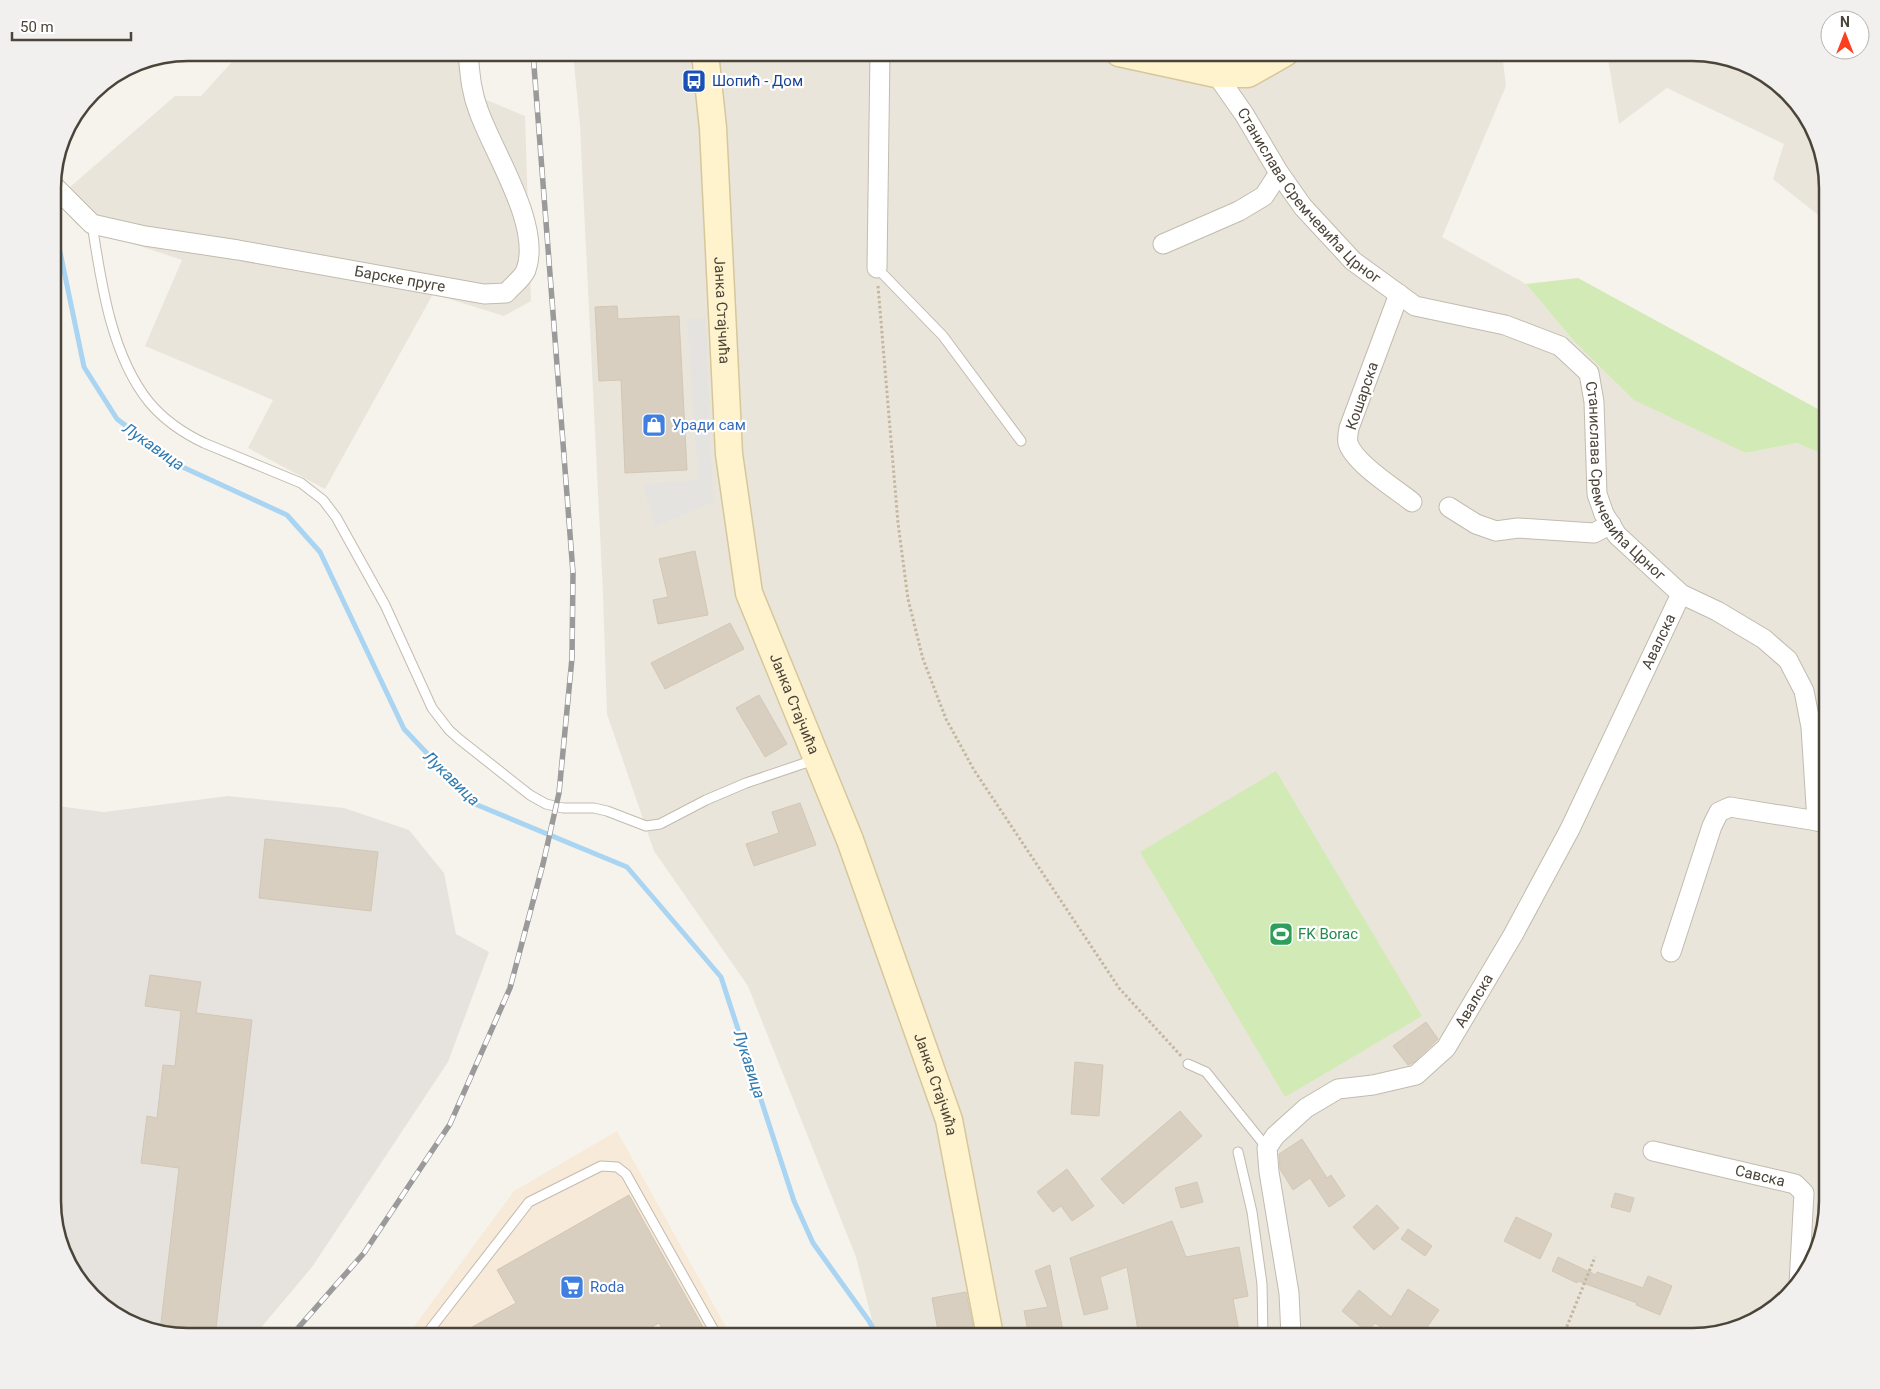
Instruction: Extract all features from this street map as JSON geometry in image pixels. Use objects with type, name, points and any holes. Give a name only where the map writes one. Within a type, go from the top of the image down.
[{"type":"street","points":[[1160,61],[1216,74],[1248,74],[1269,61]]},
{"type":"street","name":"Барске пруге","points":[[92,224],[146,236],[247,251],[484,294],[506,293],[526,272],[530,253],[524,214],[479,114],[471,91],[469,62]]},
{"type":"street","name":"Јанка Стајчића","points":[[706,62],[713,128],[729,454],[749,593],[850,840],[949,1120],[988,1328]]},
{"type":"street","points":[[877,268],[880,62]]},
{"type":"street","name":"Станислава Сремчевића Црног","points":[[1216,74],[1244,114],[1278,172],[1303,207],[1353,261],[1415,306],[1505,326],[1560,346],[1589,373],[1594,402],[1597,494],[1604,514],[1617,535],[1681,594],[1764,639],[1788,660],[1804,691],[1811,727],[1819,797]]},
{"type":"street","points":[[1163,244],[1239,211],[1264,196],[1278,172]]},
{"type":"street","points":[[62,194],[92,224]]},
{"type":"street","name":"Кошарска","points":[[1399,294],[1349,428],[1347,441],[1352,452],[1361,462],[1412,502]]},
{"type":"street","points":[[1449,507],[1476,524],[1496,531],[1518,528],[1594,533],[1610,524]]},
{"type":"street","name":"Авалска","points":[[1267,1148],[1274,1136],[1306,1108],[1338,1089],[1373,1085],[1416,1075],[1446,1048],[1513,935],[1570,829],[1681,594]]},
{"type":"street","points":[[1671,952],[1712,826],[1719,812],[1730,807],[1819,822]]},
{"type":"street","points":[[1267,1148],[1269,1172],[1289,1293],[1291,1328]]},
{"type":"street","name":"Савска","points":[[1653,1151],[1795,1184],[1804,1194],[1800,1266]]},
{"type":"lane","points":[[92,224],[104,293],[115,332],[130,372],[150,402],[174,426],[189,436],[301,483],[323,500],[336,517],[385,605],[432,708],[449,730],[459,739],[530,795],[554,807],[607,810],[640,824],[652,826],[660,824],[706,800],[746,783],[817,759]]},
{"type":"lane","points":[[877,268],[944,336],[1021,441]]},
{"type":"lane","points":[[1188,1064],[1206,1072],[1267,1148]]},
{"type":"lane","points":[[1238,1152],[1252,1212],[1261,1275],[1263,1328]]},
{"type":"lane","points":[[431,1328],[529,1202],[601,1166],[617,1167],[626,1174],[713,1328]]},
{"type":"path","points":[[877,268],[898,523],[908,599],[923,659],[946,719],[974,770],[1119,988],[1188,1064]]},
{"type":"path","points":[[1566,1328],[1595,1257]]},
{"type":"shaded area","points":[[1503,61],[1506,86],[1442,237],[1526,284],[1573,340],[1746,453],[1797,443],[1819,453],[1819,1201],[1816,1226],[1806,1257],[1782,1291],[1748,1315],[1709,1327],[1692,1328],[874,1328],[856,1257],[748,986],[654,851],[607,714],[603,594],[580,126],[574,62]]},
{"type":"shaded area","points":[[1608,61],[1692,61],[1717,64],[1741,71],[1769,87],[1782,98],[1806,132],[1816,163],[1819,188],[1819,216],[1773,179],[1784,144],[1667,88],[1619,124]]},
{"type":"shaded area","points":[[232,62],[470,62],[472,94],[525,116],[531,301],[504,316],[433,294],[325,489],[248,448],[273,400],[145,346],[182,260],[77,225],[62,208],[62,194],[175,96],[201,96]]},
{"type":"shaded area","points":[[706,318],[713,502],[655,527],[643,484],[698,480],[687,319]]},
{"type":"shaded area","points":[[228,796],[344,808],[409,830],[444,873],[456,934],[489,952],[448,1062],[312,1267],[261,1328],[171,1327],[132,1315],[111,1302],[87,1278],[74,1257],[66,1234],[62,1209],[62,807],[104,812]]},
{"type":"shaded area","points":[[617,1131],[727,1328],[413,1328],[514,1191]]},
{"type":"green space","points":[[1578,278],[1819,410],[1819,453],[1797,443],[1746,453],[1634,400],[1573,340],[1526,284]]},
{"type":"green space","name":"FK Borac","points":[[1276,771],[1422,1016],[1285,1097],[1140,852]]},
{"type":"building","name":"Уради сам","points":[[617,306],[618,319],[679,316],[687,470],[625,473],[621,380],[599,381],[595,307]]},
{"type":"building","points":[[695,551],[708,615],[658,624],[653,600],[668,597],[659,559]]},
{"type":"building","points":[[730,623],[744,649],[665,689],[651,663]]},
{"type":"building","points":[[759,695],[787,744],[765,757],[736,708]]},
{"type":"building","points":[[800,803],[816,845],[754,866],[746,844],[779,833],[772,812]]},
{"type":"building","points":[[265,839],[378,852],[371,911],[259,898]]},
{"type":"building","points":[[150,975],[201,982],[196,1013],[252,1020],[216,1328],[171,1327],[161,1324],[179,1168],[141,1163],[147,1116],[157,1118],[163,1065],[175,1066],[181,1011],[145,1006]]},
{"type":"building","points":[[1426,1022],[1438,1039],[1414,1062],[1408,1065],[1393,1046]]},
{"type":"building","points":[[1075,1062],[1103,1065],[1099,1116],[1071,1114]]},
{"type":"building","points":[[1180,1111],[1202,1136],[1123,1204],[1101,1179]]},
{"type":"building","points":[[1302,1139],[1327,1178],[1331,1175],[1345,1196],[1329,1207],[1310,1178],[1293,1190],[1280,1169],[1279,1154]]},
{"type":"building","points":[[1067,1169],[1094,1206],[1072,1221],[1061,1206],[1053,1212],[1037,1192]]},
{"type":"building","points":[[1197,1182],[1203,1202],[1181,1208],[1175,1188]]},
{"type":"building","points":[[1615,1193],[1634,1198],[1630,1212],[1611,1207]]},
{"type":"building","points":[[629,1195],[704,1328],[662,1328],[659,1323],[650,1328],[471,1328],[516,1303],[497,1270]]},
{"type":"building","points":[[1377,1205],[1399,1228],[1374,1250],[1353,1227]]},
{"type":"building","points":[[1516,1217],[1552,1234],[1540,1259],[1504,1241]]},
{"type":"building","points":[[1172,1221],[1186,1257],[1239,1247],[1248,1296],[1233,1299],[1238,1328],[1138,1328],[1127,1267],[1100,1277],[1108,1309],[1084,1315],[1070,1258]]},
{"type":"building","points":[[1408,1229],[1432,1246],[1425,1256],[1401,1239]]},
{"type":"building","points":[[1558,1257],[1596,1275],[1597,1272],[1643,1288],[1648,1276],[1672,1286],[1660,1315],[1636,1305],[1637,1303],[1578,1281],[1577,1283],[1552,1271]]},
{"type":"building","points":[[1050,1265],[1062,1328],[1027,1328],[1024,1311],[1048,1307],[1035,1271]]},
{"type":"building","points":[[1408,1289],[1439,1310],[1427,1328],[1383,1328],[1375,1323],[1371,1328],[1362,1328],[1342,1311],[1359,1290],[1391,1317]]},
{"type":"building","points":[[966,1292],[973,1328],[938,1328],[932,1298]]},
{"type":"waterway","name":"Лукавица","points":[[62,261],[84,367],[117,419],[176,464],[287,515],[320,552],[404,729],[475,804],[627,867],[721,977],[794,1201],[813,1243],[873,1328]]},
{"type":"railway","points":[[298,1328],[364,1253],[450,1124],[510,988],[543,864],[559,793],[572,658],[573,573],[534,62]]},
{"type":"place","name":"Шопић - Дом","points":[[694,81]]},
{"type":"place","name":"Уради сам","points":[[654,425]]},
{"type":"place","name":"FK Borac","points":[[1281,934]]},
{"type":"place","name":"Roda","points":[[572,1287]]}]
